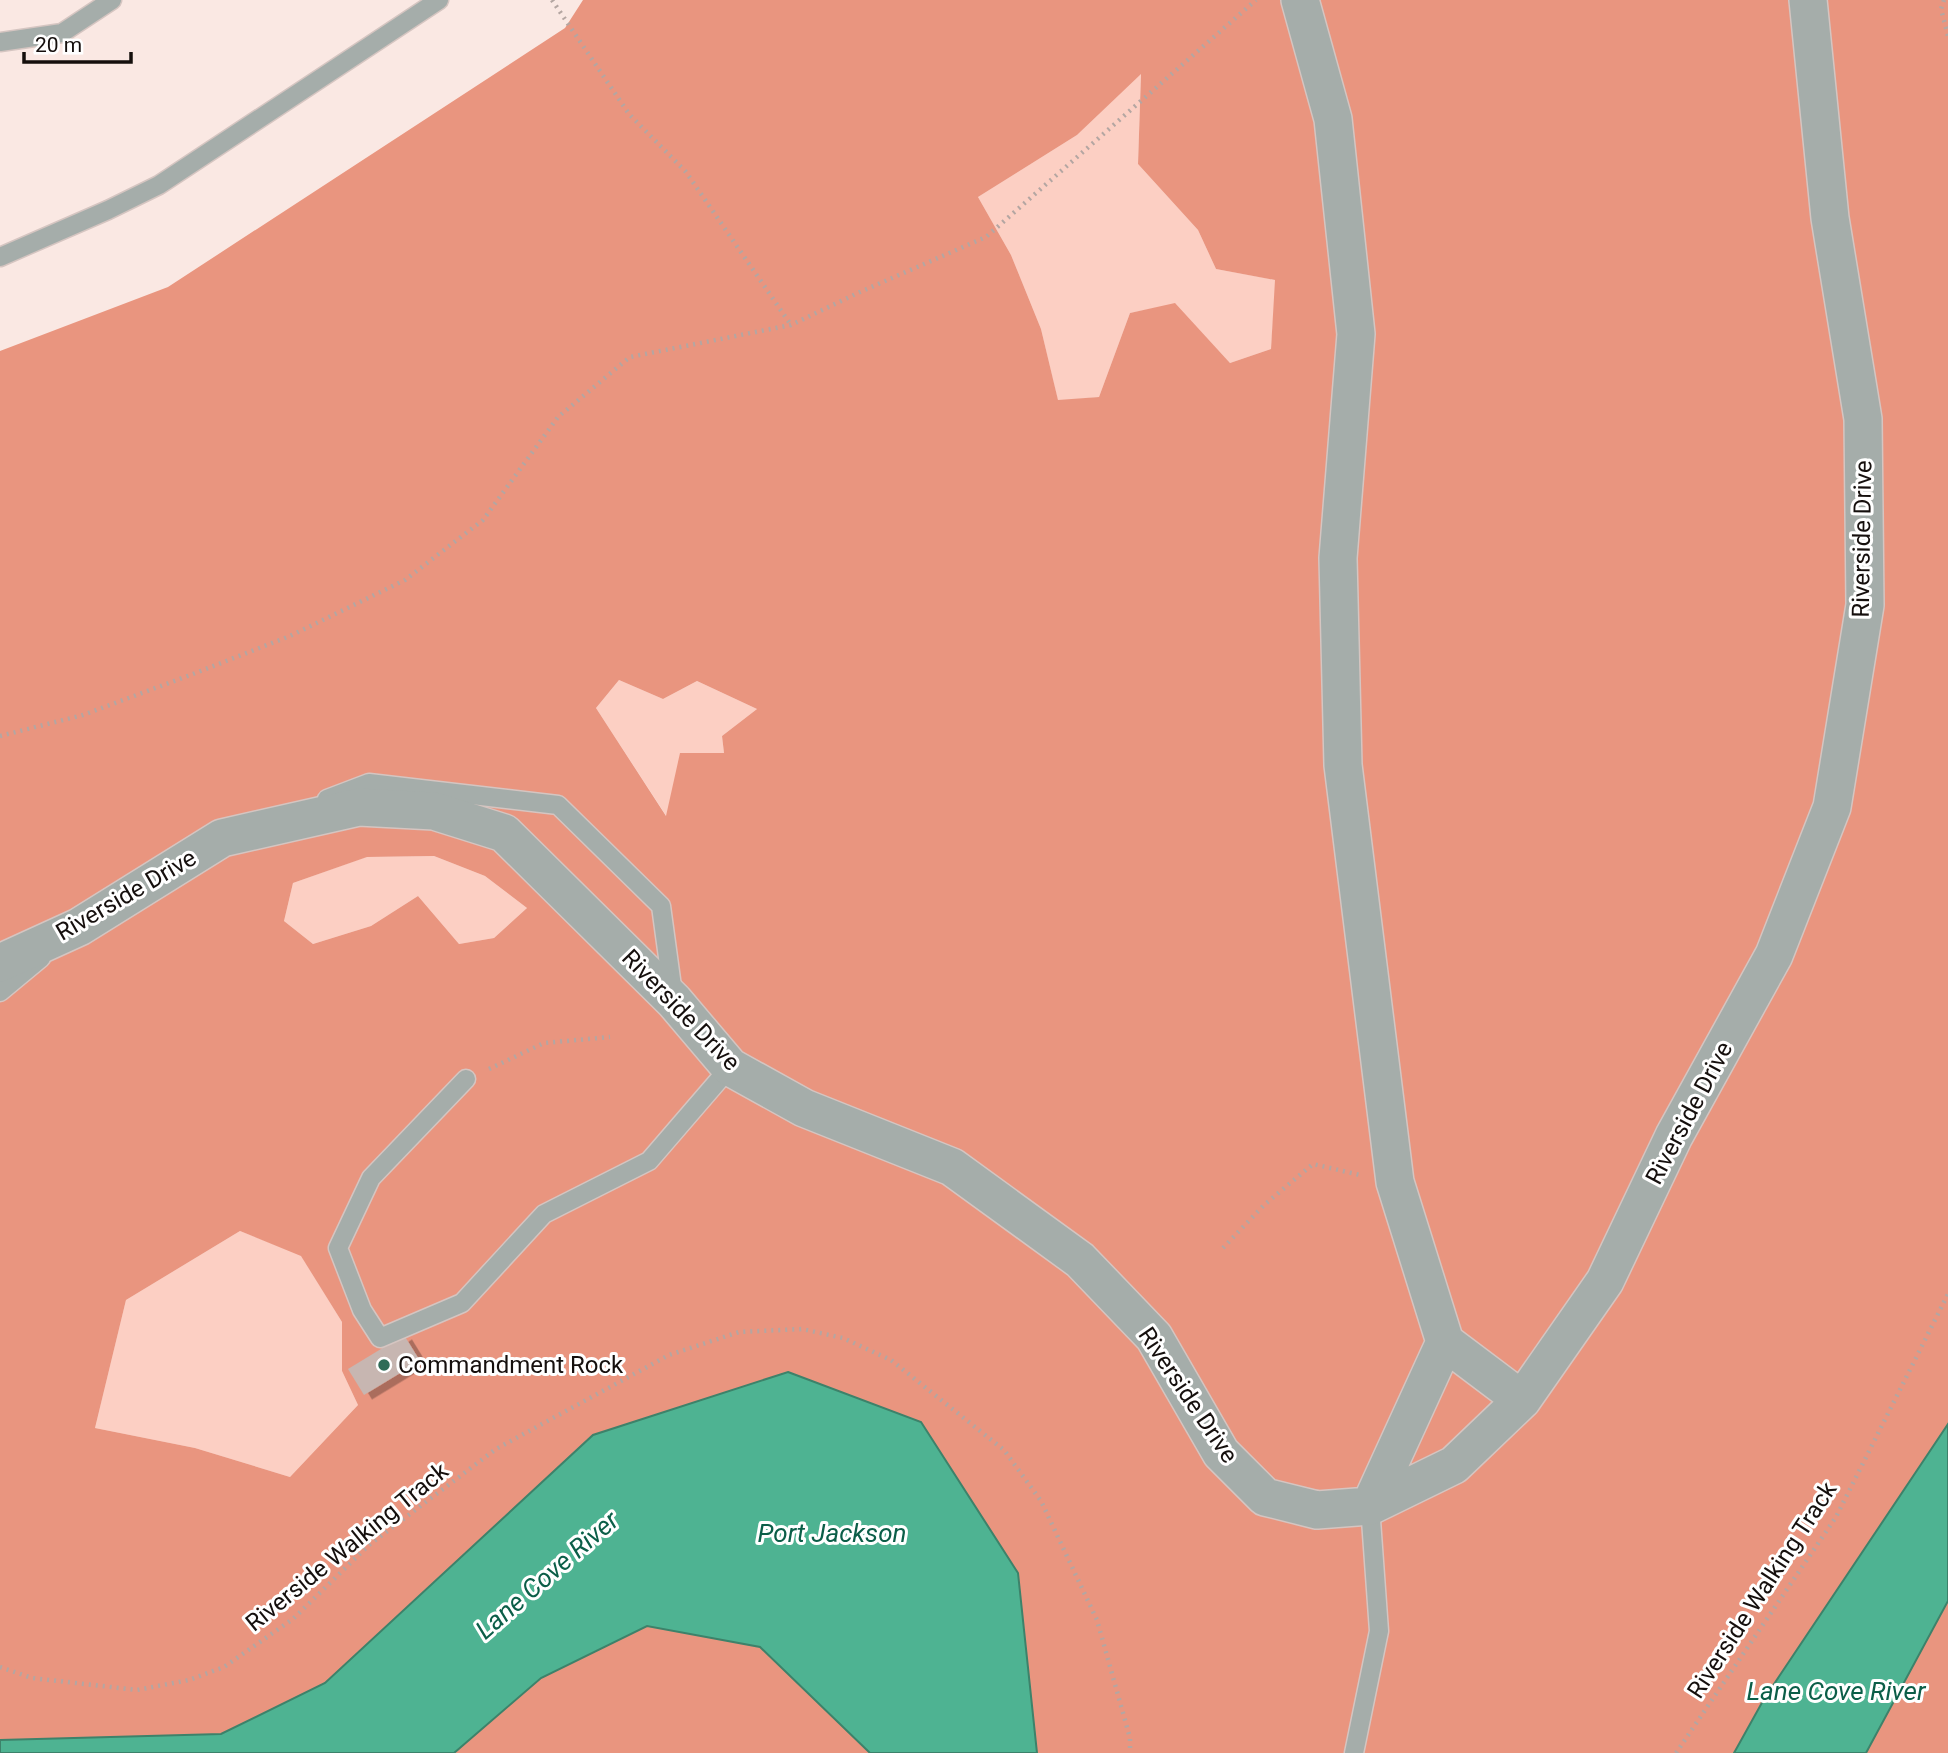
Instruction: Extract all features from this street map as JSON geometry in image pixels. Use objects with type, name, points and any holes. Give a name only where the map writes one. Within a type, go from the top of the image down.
[{"type":"street","points":[[1300,0],[1333,119],[1356,334],[1338,558],[1343,765],[1395,1182],[1445,1342],[1522,1400]]},
{"type":"street","name":"Riverside Drive","points":[[0,962],[79,927],[222,838],[359,807],[434,811],[504,833],[674,1001],[730,1067],[804,1108],[952,1167],[1080,1260],[1154,1337],[1221,1453],[1265,1497],[1317,1510],[1370,1506],[1454,1465],[1522,1400],[1605,1281],[1674,1136],[1774,955],[1832,807],[1865,606],[1863,419],[1830,218],[1808,0]]},
{"type":"street","points":[[1370,1506],[1445,1342]]},
{"type":"lane","points":[[0,42],[62,33],[112,0]]},
{"type":"lane","points":[[0,257],[159,186],[439,0]]},
{"type":"lane","points":[[222,838],[369,783],[558,805],[661,906],[674,1001]]},
{"type":"lane","points":[[0,992],[79,927]]},
{"type":"lane","points":[[466,1079],[371,1178],[338,1248],[362,1310],[380,1338],[462,1303],[544,1214],[649,1161],[730,1067]]},
{"type":"lane","points":[[1354,1753],[1379,1631],[1370,1506]]},
{"type":"path","points":[[552,0],[629,114],[686,172],[791,326]]},
{"type":"path","points":[[0,736],[83,715],[193,674],[290,636],[405,580],[483,520],[558,417],[629,358],[791,326],[860,292],[986,237],[1256,0]]},
{"type":"path","points":[[1944,0],[1941,9],[1948,36]]},
{"type":"path","points":[[466,1079],[544,1043],[610,1037]]},
{"type":"path","points":[[1223,1248],[1264,1205],[1313,1164],[1395,1182]]},
{"type":"path","name":"Riverside Walking Track","points":[[1676,1753],[1836,1517],[1948,1294]]},
{"type":"path","name":"Riverside Walking Track","points":[[0,1667],[32,1678],[137,1690],[189,1680],[224,1667],[293,1619],[369,1545],[496,1449],[669,1355],[739,1332],[802,1329],[844,1338],[891,1360],[1004,1450],[1041,1501],[1097,1620],[1130,1738],[1130,1753]]},
{"type":"shaded area","points":[[583,0],[1948,0],[1948,1424],[1764,1699],[1734,1753],[1037,1753],[1018,1573],[593,1435],[325,1683],[221,1734],[0,1740],[0,351],[168,287],[565,28]],"holes":[[[1141,74],[1138,164],[1198,230],[1216,269],[1275,280],[1271,349],[1230,363],[1175,303],[1130,313],[1099,397],[1058,400],[1041,329],[1011,255],[978,197],[1077,135]],[[619,680],[663,699],[697,681],[757,709],[722,736],[724,753],[680,753],[666,816],[596,708]],[[434,856],[485,876],[527,908],[494,938],[459,944],[418,896],[371,926],[313,944],[284,921],[293,883],[367,857]],[[240,1231],[301,1256],[342,1322],[342,1371],[358,1405],[290,1477],[195,1448],[95,1428],[126,1300]]]},
{"type":"shaded area","points":[[1141,73],[1138,164],[1198,230],[1216,269],[1276,280],[1271,349],[1230,363],[1175,304],[1130,313],[1099,397],[1058,401],[1041,329],[1011,255],[978,197],[1077,135]]},
{"type":"shaded area","points":[[619,680],[663,699],[697,681],[757,709],[722,736],[724,753],[667,817],[596,708]]},
{"type":"shaded area","points":[[434,856],[485,876],[527,908],[494,938],[459,944],[418,896],[371,926],[313,944],[284,921],[293,883],[366,857]]},
{"type":"shaded area","points":[[240,1231],[301,1255],[342,1322],[342,1371],[358,1405],[290,1477],[195,1448],[95,1428],[126,1300]]},
{"type":"shaded area","points":[[1948,1601],[1948,1753],[1866,1753]]},
{"type":"shaded area","points":[[647,1626],[760,1647],[870,1753],[454,1753],[541,1678]]},
{"type":"water","name":"Port Jackson","points":[[788,1372],[921,1422],[1018,1573],[1037,1753],[870,1753],[760,1647],[647,1626],[541,1678],[454,1753],[0,1753],[0,1740],[221,1734],[325,1683],[593,1435]]},
{"type":"water","name":"Lane Cove River","points":[[1948,1424],[1948,1601],[1866,1753],[1734,1753],[1764,1699]]},
{"type":"building","name":"Commandment Rock","points":[[404,1335],[420,1361],[364,1395],[348,1369]]},
{"type":"place","name":"Commandment Rock","points":[[384,1365]]}]
